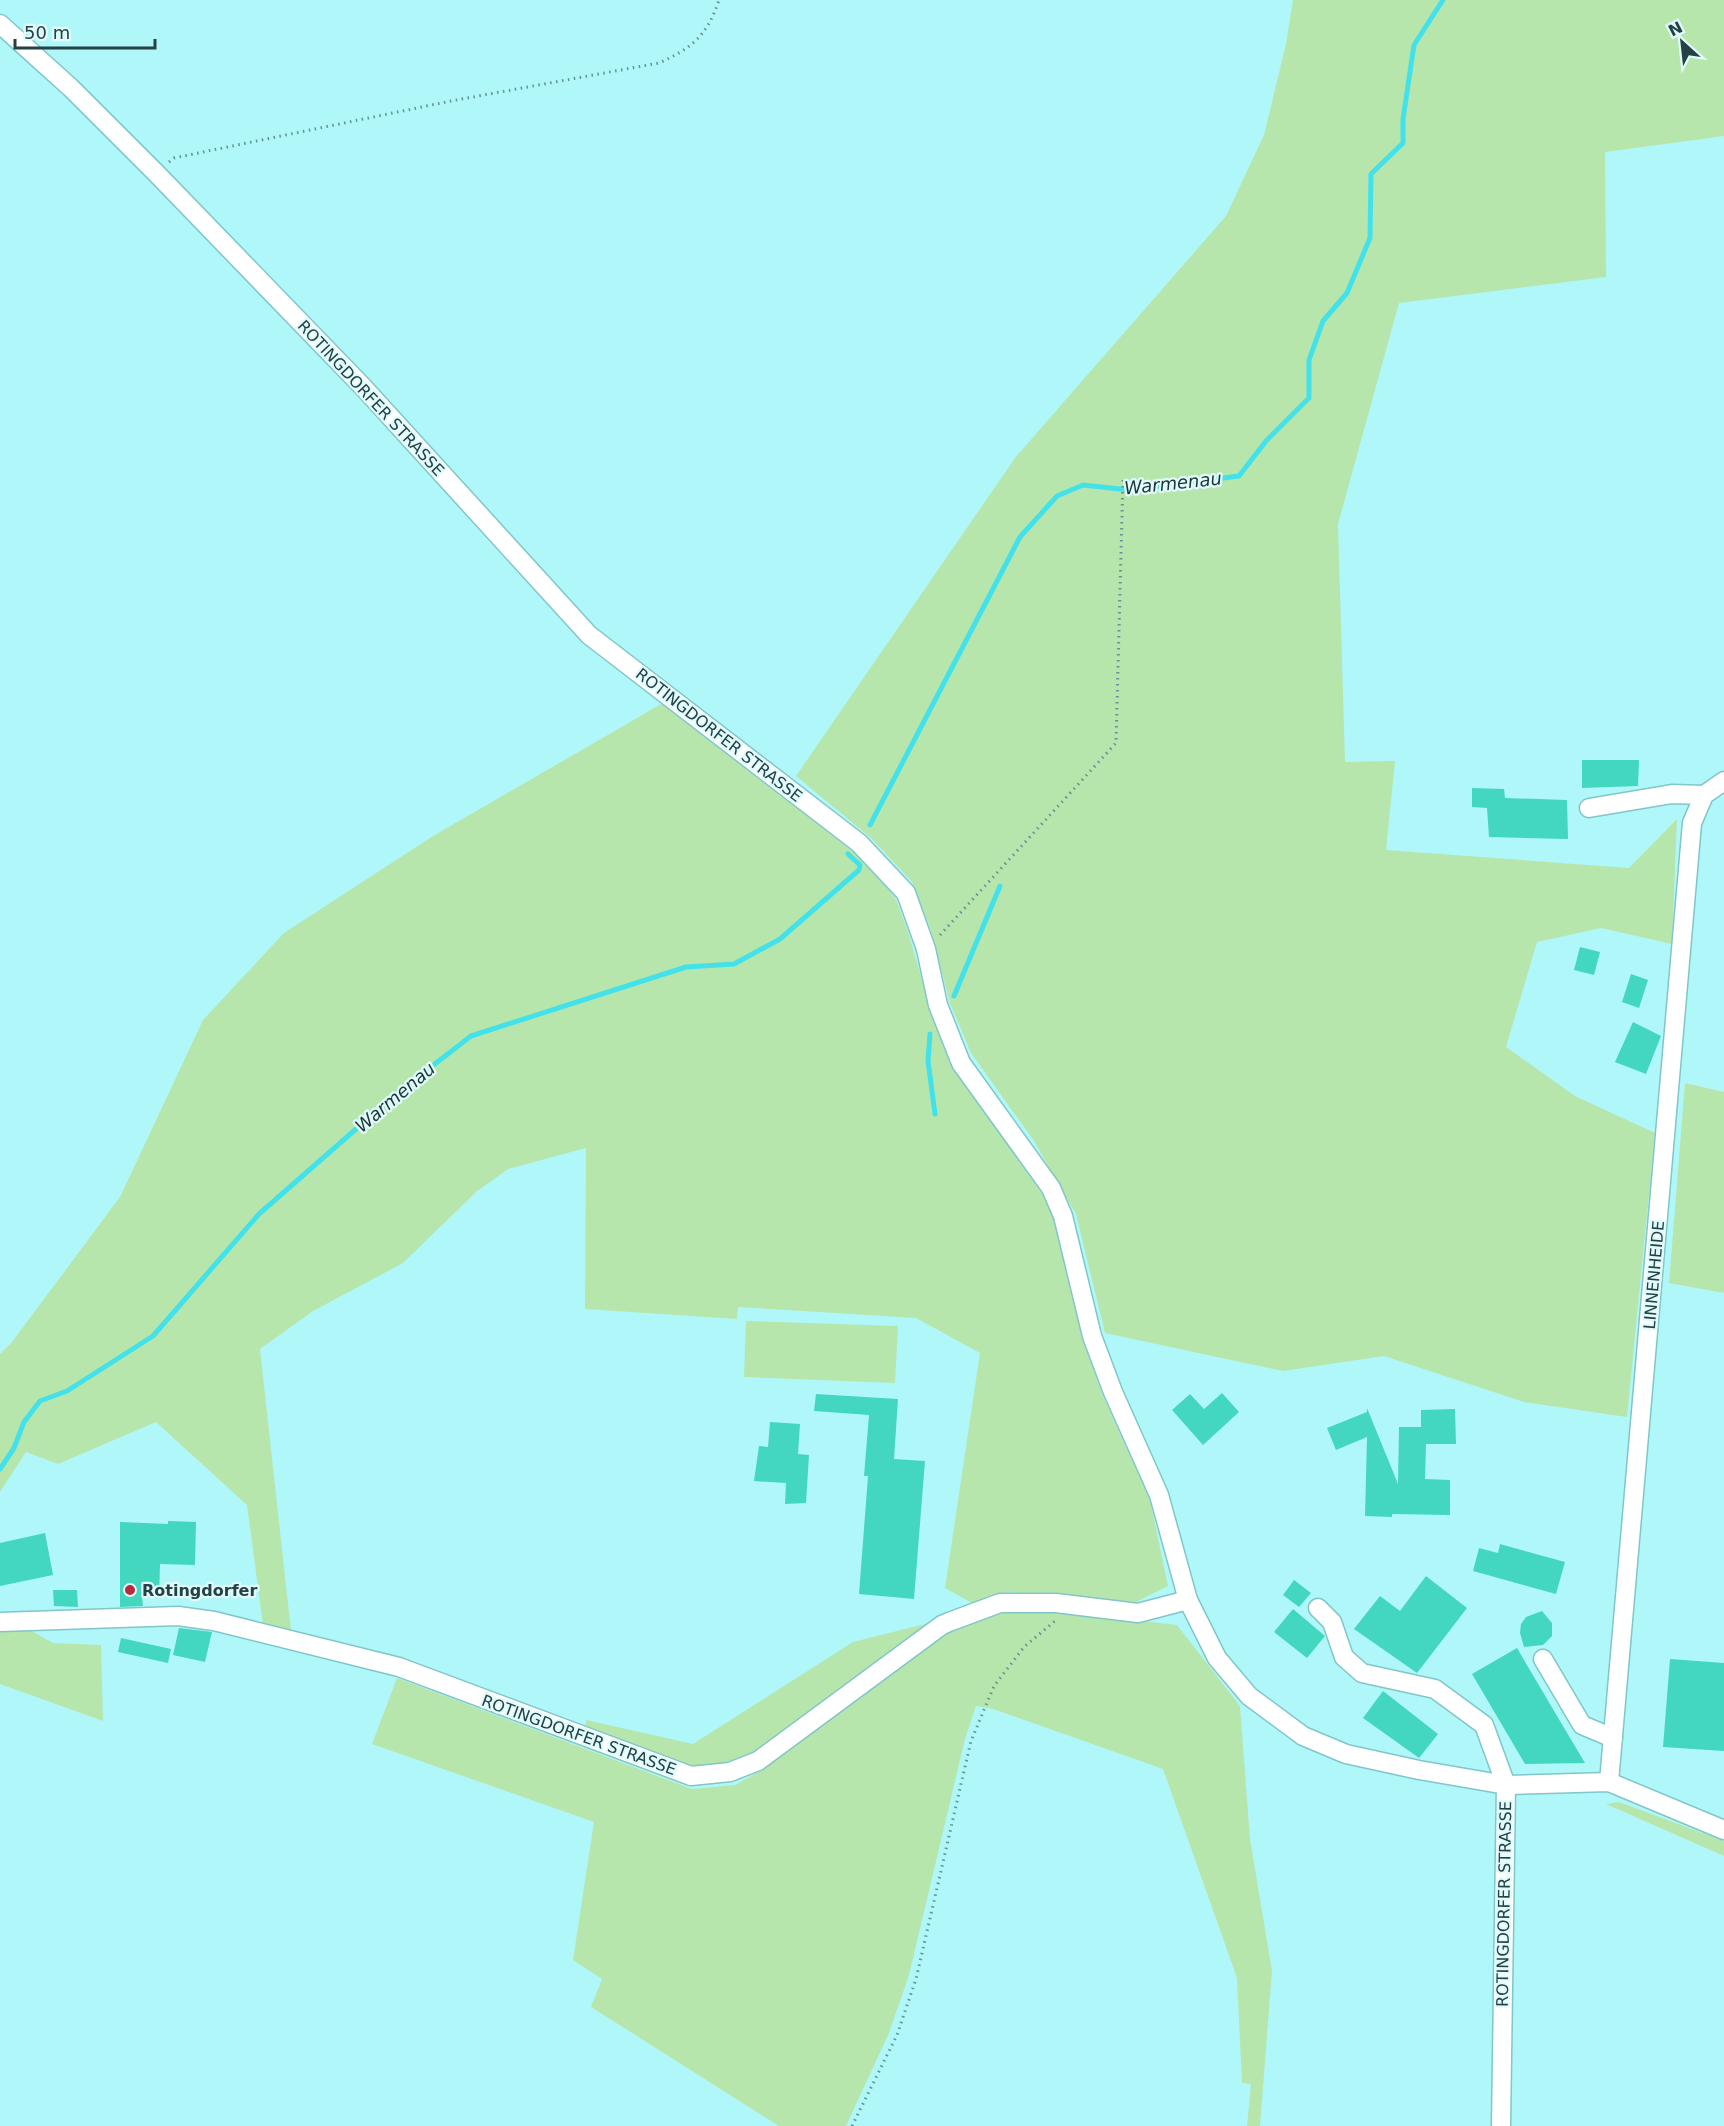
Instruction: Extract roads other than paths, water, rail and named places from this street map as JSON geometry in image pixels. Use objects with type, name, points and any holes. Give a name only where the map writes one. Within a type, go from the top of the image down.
[{"type":"street","name":"ROTINGDORFER STRASSE","points":[[0,24],[71,88],[364,388],[589,635],[860,843],[906,893],[926,950],[939,1005],[961,1063],[1051,1188],[1063,1216],[1092,1336],[1113,1392],[1159,1495],[1188,1600],[1217,1658],[1249,1696],[1304,1736],[1346,1754],[1419,1770],[1506,1785],[1501,2126]]},
{"type":"street","points":[[1589,808],[1672,794],[1704,795],[1724,781]]},
{"type":"street","name":"LINNENHEIDE","points":[[1609,1782],[1692,823],[1704,795]]},
{"type":"street","name":"ROTINGDORFER STRASSE","points":[[0,1623],[178,1616],[214,1621],[399,1667],[691,1776],[730,1772],[758,1761],[942,1624],[1000,1603],[1073,1606],[1138,1613],[1188,1600]]},
{"type":"street","points":[[1318,1608],[1332,1622],[1344,1657],[1362,1673],[1435,1689],[1484,1725],[1506,1785],[1609,1782],[1724,1830]]},
{"type":"street","points":[[1543,1659],[1582,1725],[1614,1738]]},
{"type":"waterway","name":"Warmenau","points":[[870,825],[1020,537],[1057,496],[1083,485],[1129,490],[1239,476],[1266,441],[1309,398],[1309,360],[1323,321],[1347,293],[1370,238],[1371,174],[1403,143],[1403,119],[1414,45],[1443,0]]},
{"type":"waterway","name":"Warmenau","points":[[0,1469],[14,1448],[24,1422],[40,1401],[67,1391],[153,1336],[259,1214],[396,1094],[471,1036],[686,967],[734,964],[780,939],[859,870],[860,865],[848,854]]},
{"type":"waterway","points":[[954,996],[1000,886]]},
{"type":"waterway","points":[[930,1034],[928,1061],[935,1114]]},
{"type":"place","name":"Rotingdorfer","points":[[130,1590]]}]
